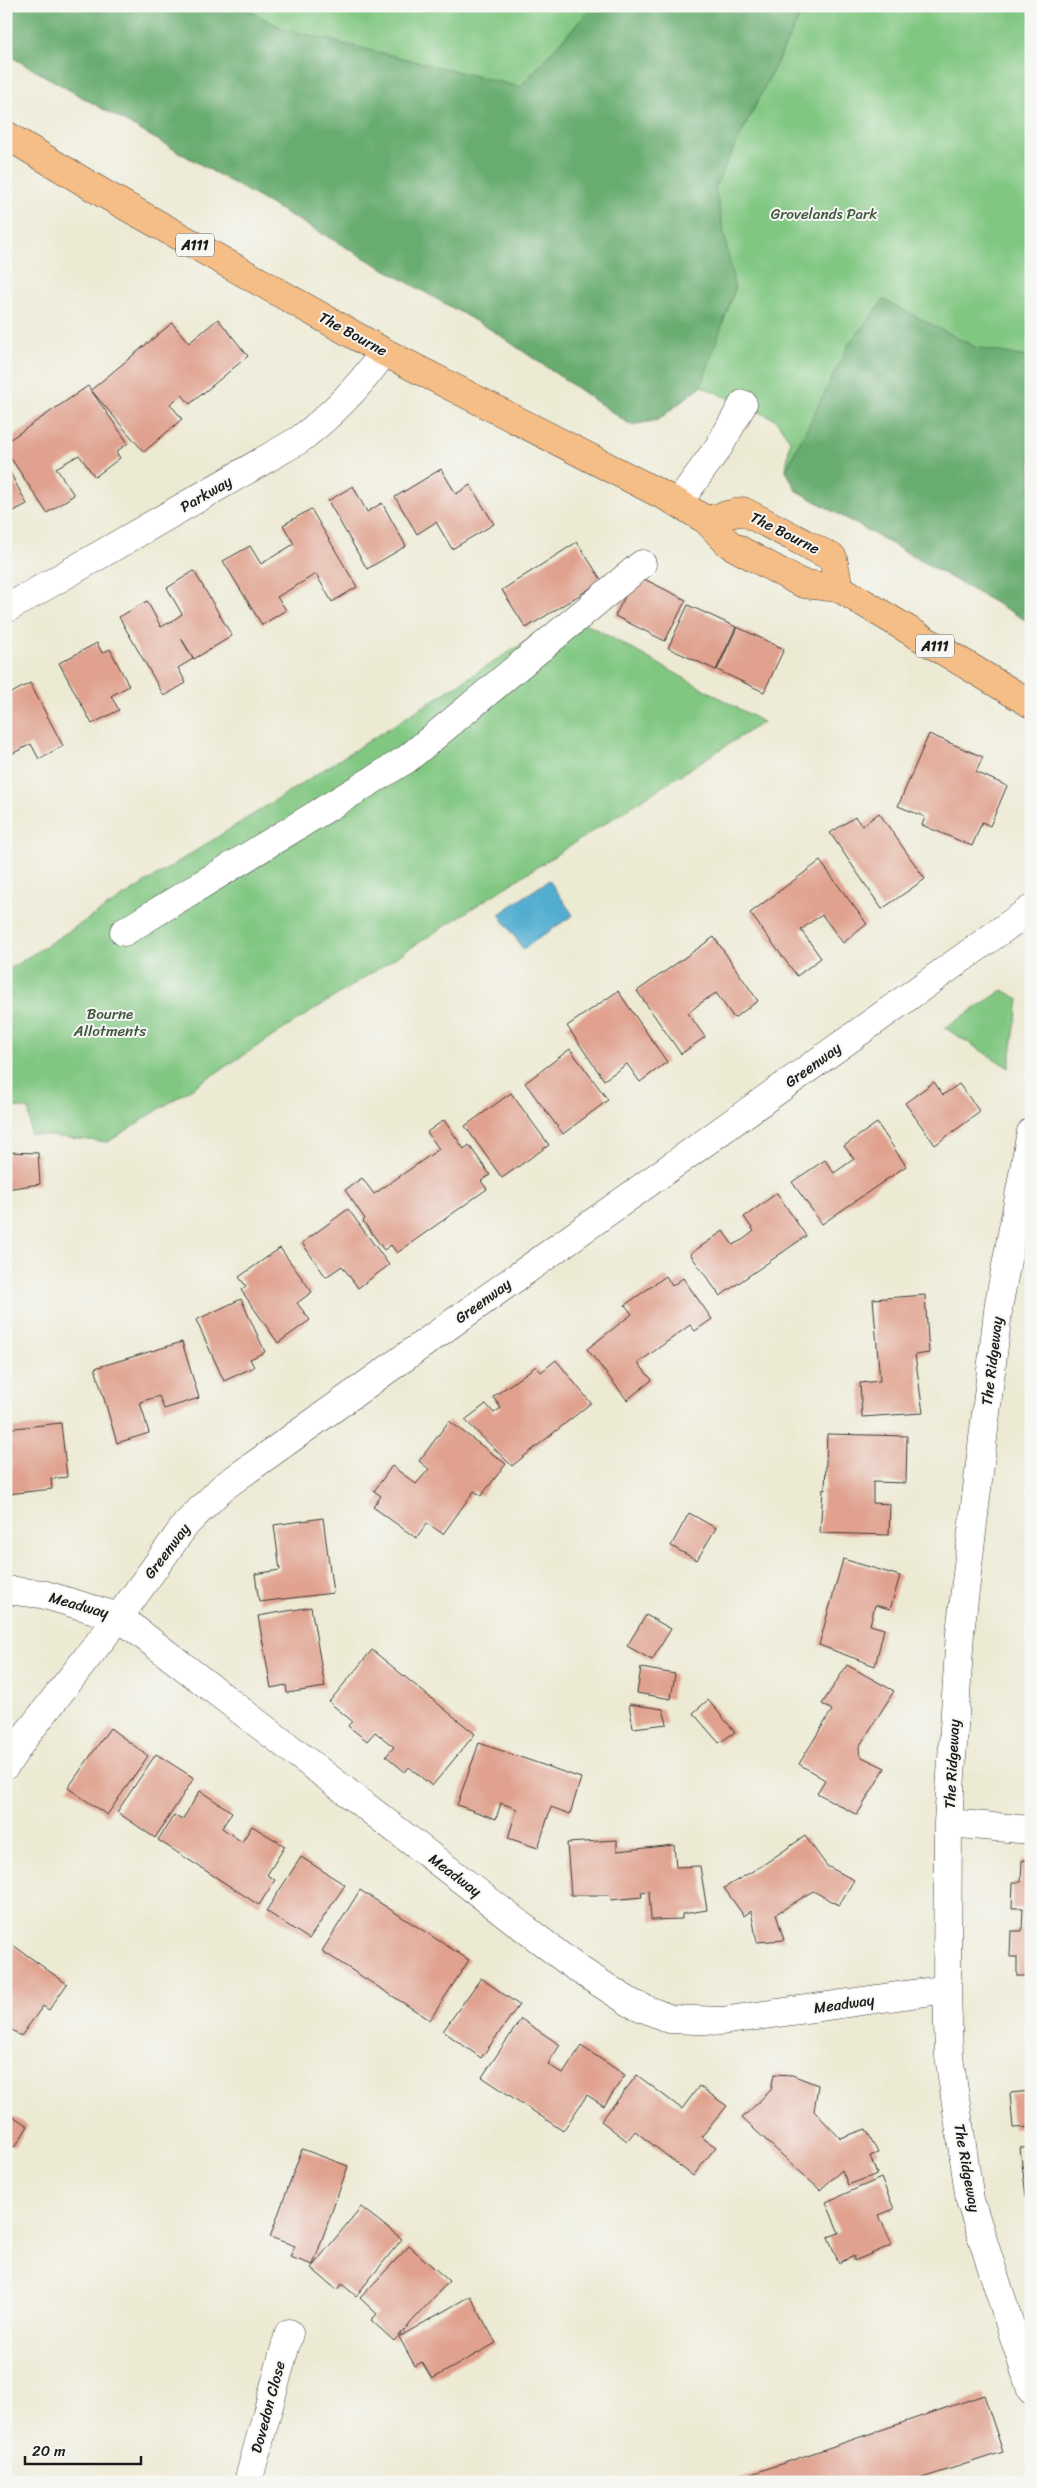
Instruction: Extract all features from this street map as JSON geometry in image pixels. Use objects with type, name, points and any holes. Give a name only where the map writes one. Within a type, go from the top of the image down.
[{"type":"main road","name":"The Bourne","points":[[6,135],[106,195],[384,352],[678,503],[706,520],[728,544],[804,584],[839,588],[1031,704]]},
{"type":"main road","name":"The Bourne","points":[[706,520],[743,511],[833,558],[839,588]]},
{"type":"street","name":"Parkway","points":[[6,609],[299,440],[327,418],[360,384],[384,352]]},
{"type":"street","points":[[678,503],[720,445],[743,404]]},
{"type":"street","points":[[124,932],[407,759],[642,564]]},
{"type":"street","name":"Greenway","points":[[6,1765],[24,1738],[119,1617],[186,1524],[222,1488],[1031,909]]},
{"type":"street","name":"The Ridgeway","points":[[1031,1132],[995,1332],[960,1634],[948,1823],[947,1989],[949,2056],[970,2200],[1031,2390]]},
{"type":"street","name":"Meadway","points":[[6,1590],[42,1594],[119,1617],[575,1967],[632,2003],[670,2019],[722,2021],[947,1989]]},
{"type":"street","points":[[948,1823],[1031,1830]]},
{"type":"street","name":"Dovedon Close","points":[[248,2482],[289,2333]]},
{"type":"green space","name":"Grovelands Park","points":[[6,6],[1031,6],[1031,623],[796,490],[786,470],[790,440],[775,419],[701,386],[658,420],[631,425],[495,332],[17,60],[6,52]]},
{"type":"green space","points":[[6,6],[240,6],[284,29],[520,87],[593,6],[805,6],[715,187],[735,289],[701,386],[658,420],[631,425],[495,332],[17,60],[6,52]]},
{"type":"green space","points":[[884,300],[975,347],[1031,358],[1031,623],[796,490],[786,470],[849,344]]},
{"type":"green space","name":"Bourne Allotments","points":[[569,614],[763,722],[108,1142],[30,1134],[29,1109],[6,1106],[6,971]]},
{"type":"green space","points":[[1003,990],[1019,999],[1009,1068],[945,1028]]},
{"type":"water","points":[[549,880],[573,915],[523,949],[499,914]]},
{"type":"building","points":[[218,319],[248,356],[190,404],[182,395],[170,404],[182,419],[144,452],[91,390],[172,323],[189,343]]},
{"type":"building","points":[[88,386],[128,443],[116,452],[120,458],[95,477],[79,455],[56,468],[74,495],[47,513],[6,451],[6,442]]},
{"type":"building","points":[[6,465],[27,504],[10,513],[13,519],[6,522]]},
{"type":"building","points":[[441,469],[456,494],[470,485],[494,524],[452,549],[436,522],[417,534],[395,497]]},
{"type":"building","points":[[353,486],[367,512],[382,503],[406,546],[367,569],[328,501]]},
{"type":"building","points":[[311,509],[357,587],[332,602],[316,574],[277,597],[286,610],[262,625],[223,561],[250,546],[261,564],[294,544],[283,525]]},
{"type":"building","points":[[577,542],[602,581],[526,628],[502,590]]},
{"type":"building","points":[[194,571],[232,636],[194,659],[181,638],[193,659],[178,668],[186,683],[164,696],[119,617],[147,601],[161,627],[172,621],[182,614],[167,588]]},
{"type":"building","points":[[636,575],[686,600],[665,641],[615,616]]},
{"type":"building","points":[[688,605],[736,627],[716,670],[668,648]]},
{"type":"building","points":[[737,627],[784,649],[764,692],[717,670]]},
{"type":"building","points":[[97,643],[102,653],[110,649],[129,686],[111,696],[119,710],[92,724],[59,663]]},
{"type":"building","points":[[30,683],[63,746],[39,759],[31,744],[6,757],[6,696]]},
{"type":"building","points":[[929,734],[983,757],[976,772],[1007,786],[990,826],[982,822],[972,846],[922,825],[925,817],[898,806]]},
{"type":"building","points":[[879,813],[925,879],[882,909],[830,833],[855,817],[862,826]]},
{"type":"building","points":[[820,861],[867,924],[843,943],[822,915],[811,922],[801,930],[821,958],[797,976],[750,913]]},
{"type":"building","points":[[714,937],[758,1001],[734,1018],[716,993],[702,1002],[688,1013],[705,1037],[681,1054],[637,991]]},
{"type":"building","points":[[618,991],[667,1062],[640,1082],[627,1064],[604,1080],[567,1026]]},
{"type":"building","points":[[570,1049],[608,1100],[563,1134],[525,1083]]},
{"type":"building","points":[[934,1082],[943,1095],[959,1084],[980,1112],[935,1145],[905,1103]]},
{"type":"building","points":[[511,1093],[549,1145],[502,1178],[465,1126]]},
{"type":"building","points":[[444,1120],[464,1149],[469,1145],[490,1175],[481,1181],[487,1189],[397,1253],[391,1245],[384,1250],[363,1221],[365,1219],[345,1190],[362,1178],[374,1194],[439,1149],[427,1132]]},
{"type":"building","points":[[877,1123],[906,1166],[822,1224],[792,1182],[825,1160],[834,1173],[854,1159],[844,1146]]},
{"type":"building","points":[[6,1152],[38,1153],[40,1184],[6,1189]]},
{"type":"building","points":[[777,1193],[806,1236],[720,1296],[690,1254],[723,1231],[733,1245],[744,1239],[754,1231],[744,1217]]},
{"type":"building","points":[[348,1209],[389,1265],[358,1288],[342,1266],[326,1277],[302,1243]]},
{"type":"building","points":[[280,1248],[312,1292],[297,1303],[310,1320],[278,1343],[241,1290],[246,1286],[239,1277]]},
{"type":"building","points":[[666,1276],[672,1286],[683,1278],[712,1319],[695,1331],[690,1325],[638,1363],[652,1380],[627,1400],[587,1349],[632,1314],[625,1305]]},
{"type":"building","points":[[925,1295],[929,1353],[915,1355],[923,1413],[862,1417],[860,1383],[880,1381],[873,1299]]},
{"type":"building","points":[[241,1299],[265,1352],[250,1359],[254,1367],[224,1381],[196,1320]]},
{"type":"building","points":[[182,1342],[199,1398],[164,1409],[159,1396],[140,1402],[149,1433],[117,1443],[95,1368]]},
{"type":"building","points":[[556,1360],[591,1403],[512,1466],[465,1420],[486,1404],[494,1413],[501,1408],[493,1397],[536,1366],[541,1372]]},
{"type":"building","points":[[449,1421],[506,1464],[481,1496],[474,1491],[443,1534],[427,1523],[416,1538],[373,1507],[381,1496],[374,1491],[392,1466],[416,1484],[429,1469],[419,1461]]},
{"type":"building","points":[[61,1423],[67,1477],[51,1479],[52,1489],[8,1494],[6,1429]]},
{"type":"building","points":[[827,1434],[907,1436],[906,1483],[873,1482],[873,1503],[890,1504],[889,1535],[820,1533],[823,1489],[825,1490]]},
{"type":"building","points":[[689,1513],[716,1528],[697,1560],[671,1546]]},
{"type":"building","points":[[323,1518],[333,1593],[259,1602],[255,1574],[280,1570],[274,1525]]},
{"type":"building","points":[[843,1559],[900,1576],[890,1609],[875,1605],[870,1625],[884,1629],[875,1666],[819,1645]]},
{"type":"building","points":[[311,1607],[325,1687],[287,1693],[286,1685],[271,1688],[258,1616]]},
{"type":"building","points":[[646,1615],[671,1629],[652,1660],[627,1646]]},
{"type":"building","points":[[372,1650],[475,1734],[432,1786],[409,1767],[405,1772],[386,1756],[394,1747],[375,1732],[367,1741],[348,1726],[352,1721],[329,1702]]},
{"type":"building","points":[[847,1665],[894,1691],[859,1747],[860,1756],[885,1768],[857,1815],[817,1793],[825,1780],[799,1764],[832,1710],[822,1704]]},
{"type":"building","points":[[641,1668],[675,1674],[671,1699],[637,1693]]},
{"type":"building","points":[[708,1700],[735,1732],[719,1743],[693,1713]]},
{"type":"building","points":[[629,1704],[663,1709],[667,1724],[633,1728]]},
{"type":"building","points":[[110,1728],[148,1756],[107,1815],[68,1788]]},
{"type":"building","points":[[479,1743],[581,1778],[570,1814],[551,1807],[538,1848],[508,1838],[517,1809],[501,1803],[496,1819],[457,1805]]},
{"type":"building","points":[[156,1754],[194,1778],[155,1838],[117,1812]]},
{"type":"building","points":[[200,1791],[232,1812],[222,1828],[242,1842],[252,1826],[285,1846],[267,1875],[275,1880],[259,1905],[158,1840],[174,1815],[182,1820]]},
{"type":"building","points":[[805,1836],[827,1866],[854,1880],[839,1905],[813,1891],[776,1914],[784,1940],[757,1942],[751,1911],[744,1916],[724,1888],[763,1865]]},
{"type":"building","points":[[617,1840],[617,1851],[674,1845],[676,1867],[700,1866],[707,1910],[682,1914],[682,1919],[651,1920],[649,1891],[641,1892],[642,1897],[611,1900],[610,1895],[571,1895],[567,1843]]},
{"type":"building","points":[[301,1857],[345,1885],[309,1939],[266,1911]]},
{"type":"building","points":[[1022,1860],[1031,1861],[1031,1976],[1017,1976],[1017,1957],[1010,1957],[1011,1931],[1022,1931],[1023,1908],[1012,1908],[1013,1882],[1021,1882]]},
{"type":"building","points":[[360,1890],[469,1960],[430,2020],[322,1951]]},
{"type":"building","points":[[6,1940],[67,1984],[49,2010],[43,2006],[21,2036],[6,2026]]},
{"type":"building","points":[[481,1978],[519,2005],[481,2058],[443,2031]]},
{"type":"building","points":[[521,2019],[560,2045],[548,2064],[563,2074],[581,2046],[625,2075],[604,2106],[587,2095],[563,2131],[482,2077]]},
{"type":"building","points":[[774,2074],[792,2075],[818,2085],[814,2111],[840,2138],[866,2129],[878,2153],[870,2156],[877,2174],[848,2185],[842,2170],[820,2190],[742,2118],[771,2090]]},
{"type":"building","points":[[637,2075],[682,2109],[699,2086],[727,2106],[701,2137],[716,2147],[693,2176],[635,2131],[627,2141],[601,2121]]},
{"type":"building","points":[[1031,2091],[1031,2127],[1013,2128],[1010,2093]]},
{"type":"building","points":[[6,2112],[28,2126],[15,2147],[6,2141]]},
{"type":"building","points":[[1031,2147],[1031,2196],[1026,2196],[1020,2148]]},
{"type":"building","points":[[302,2149],[348,2166],[313,2265],[290,2257],[295,2246],[270,2237]]},
{"type":"building","points":[[881,2178],[894,2209],[879,2215],[892,2245],[854,2261],[854,2256],[839,2263],[828,2237],[839,2233],[826,2202]]},
{"type":"building","points":[[361,2207],[402,2239],[356,2296],[342,2284],[337,2290],[311,2268]]},
{"type":"building","points":[[409,2246],[449,2281],[394,2341],[371,2320],[377,2314],[360,2298]]},
{"type":"building","points":[[470,2296],[496,2343],[432,2379],[422,2362],[415,2366],[399,2337]]},
{"type":"building","points":[[984,2395],[1003,2452],[910,2482],[728,2482]]}]
